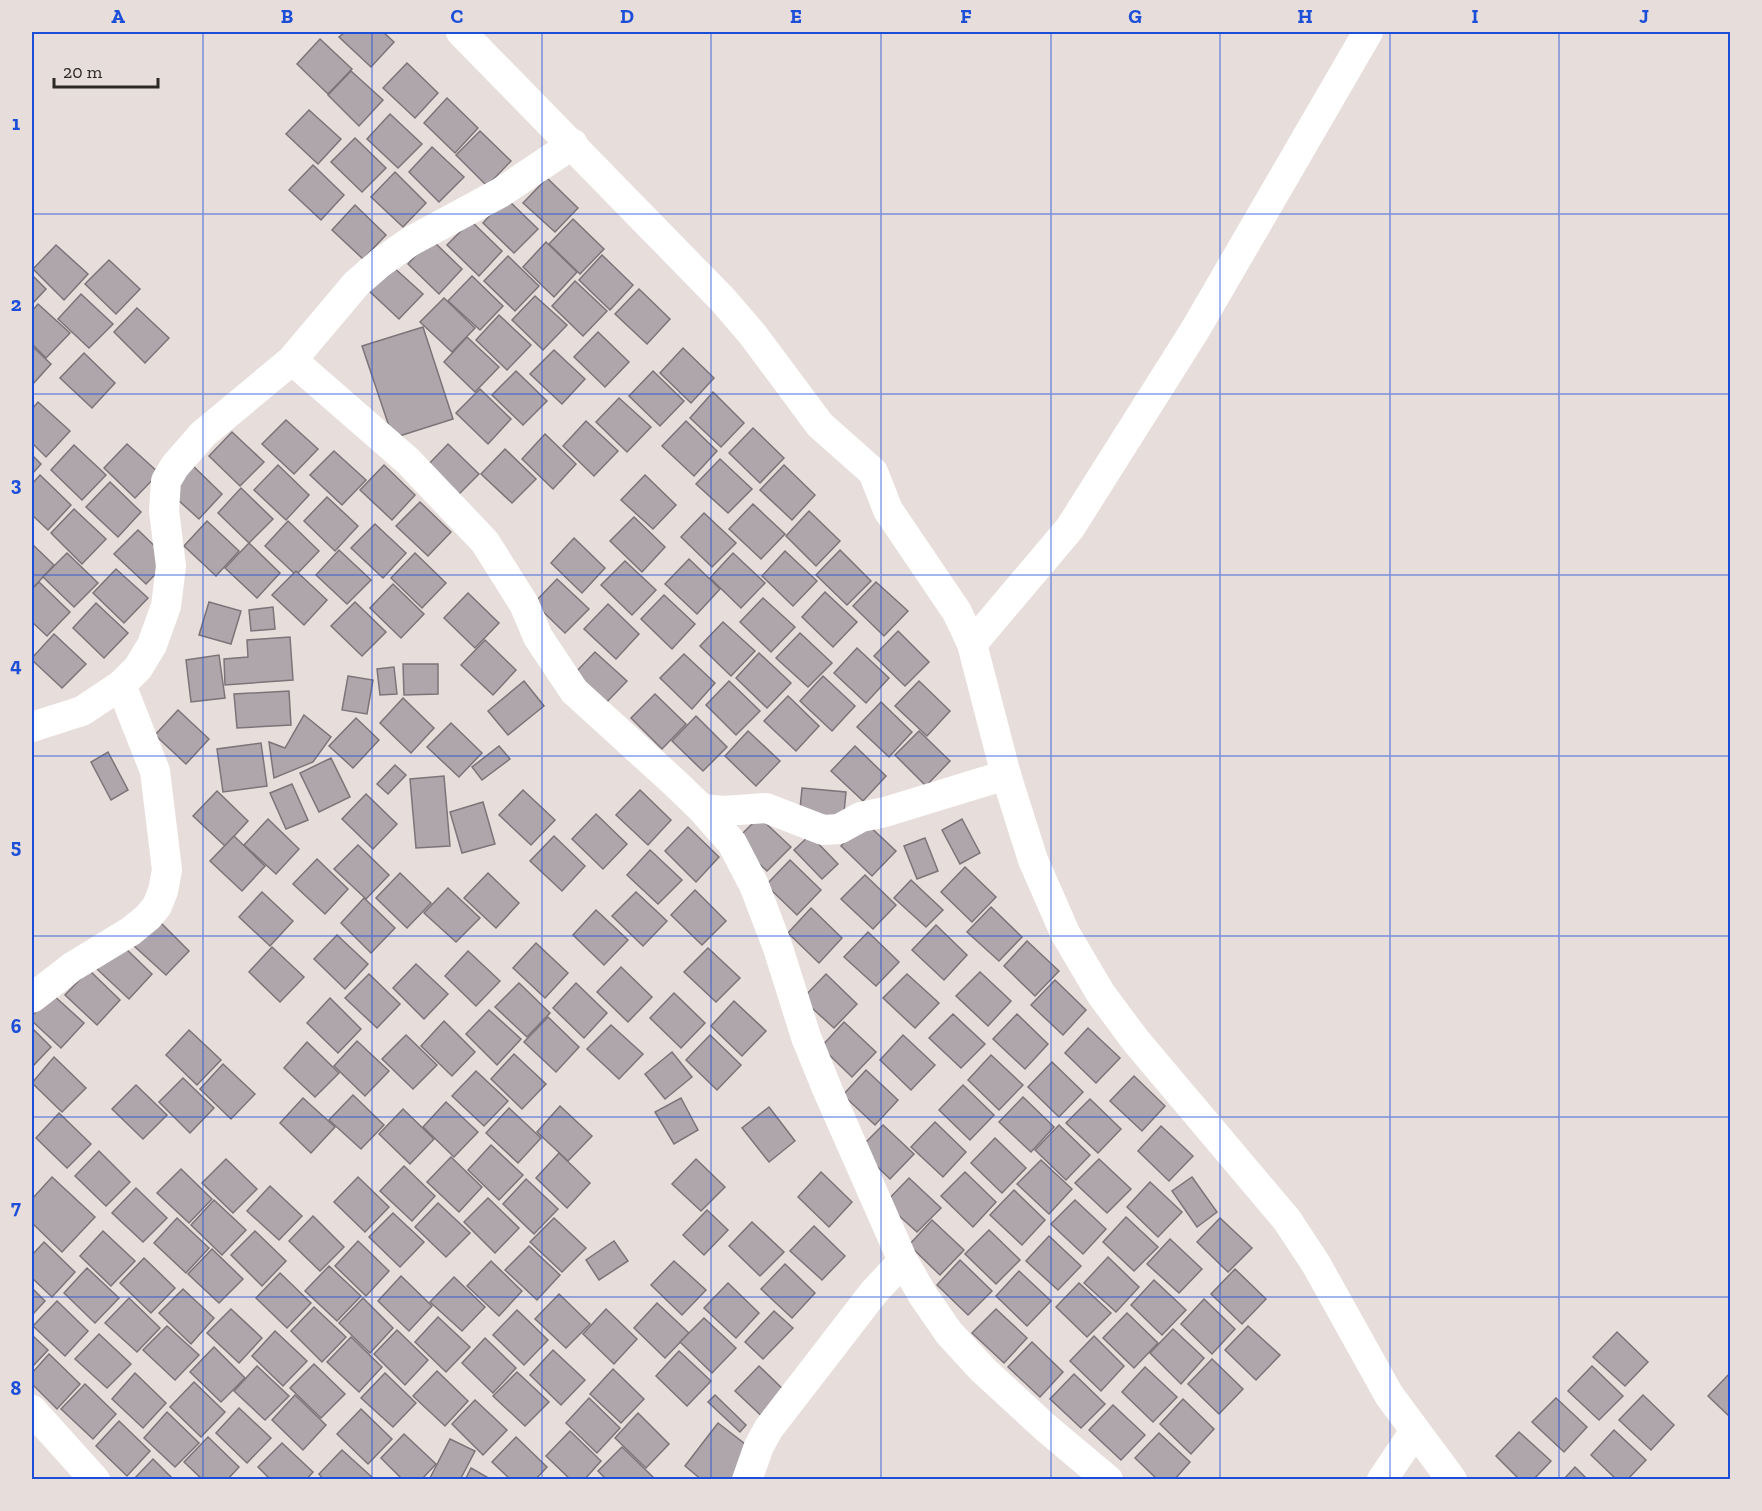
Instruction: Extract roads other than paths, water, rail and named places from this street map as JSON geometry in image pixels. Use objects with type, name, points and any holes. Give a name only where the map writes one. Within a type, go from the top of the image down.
[{"type":"street","points":[[461,32],[723,300],[753,335],[820,425],[873,472],[888,510],[957,612],[972,644],[1006,775],[1033,860],[1065,933],[1101,994],[1136,1041],[1287,1220],[1321,1274],[1389,1395],[1452,1479]]},
{"type":"street","points":[[972,644],[1070,528],[1195,330],[1368,32]]},
{"type":"street","points":[[32,727],[82,711],[121,685],[138,668],[152,645],[166,606],[171,566],[164,511],[166,481],[175,466],[203,434],[292,360],[357,284],[380,264],[411,241],[500,193],[573,144]]},
{"type":"street","points":[[292,360],[408,461],[485,542],[524,604],[537,637],[574,691],[702,809],[732,843],[754,885],[778,948],[806,1037],[828,1091],[903,1261],[924,1297],[948,1333],[976,1363],[1046,1428],[1108,1479]]},
{"type":"street","points":[[32,998],[72,967],[131,931],[157,906],[163,891],[167,870],[155,771],[121,685]]},
{"type":"street","points":[[702,809],[724,811],[766,808],[824,830],[839,829],[861,817],[885,812],[1006,775]]},
{"type":"street","points":[[747,1479],[759,1446],[769,1428],[874,1292],[903,1261]]},
{"type":"street","points":[[32,1410],[95,1479]]},
{"type":"street","points":[[1382,1479],[1415,1431]]}]
